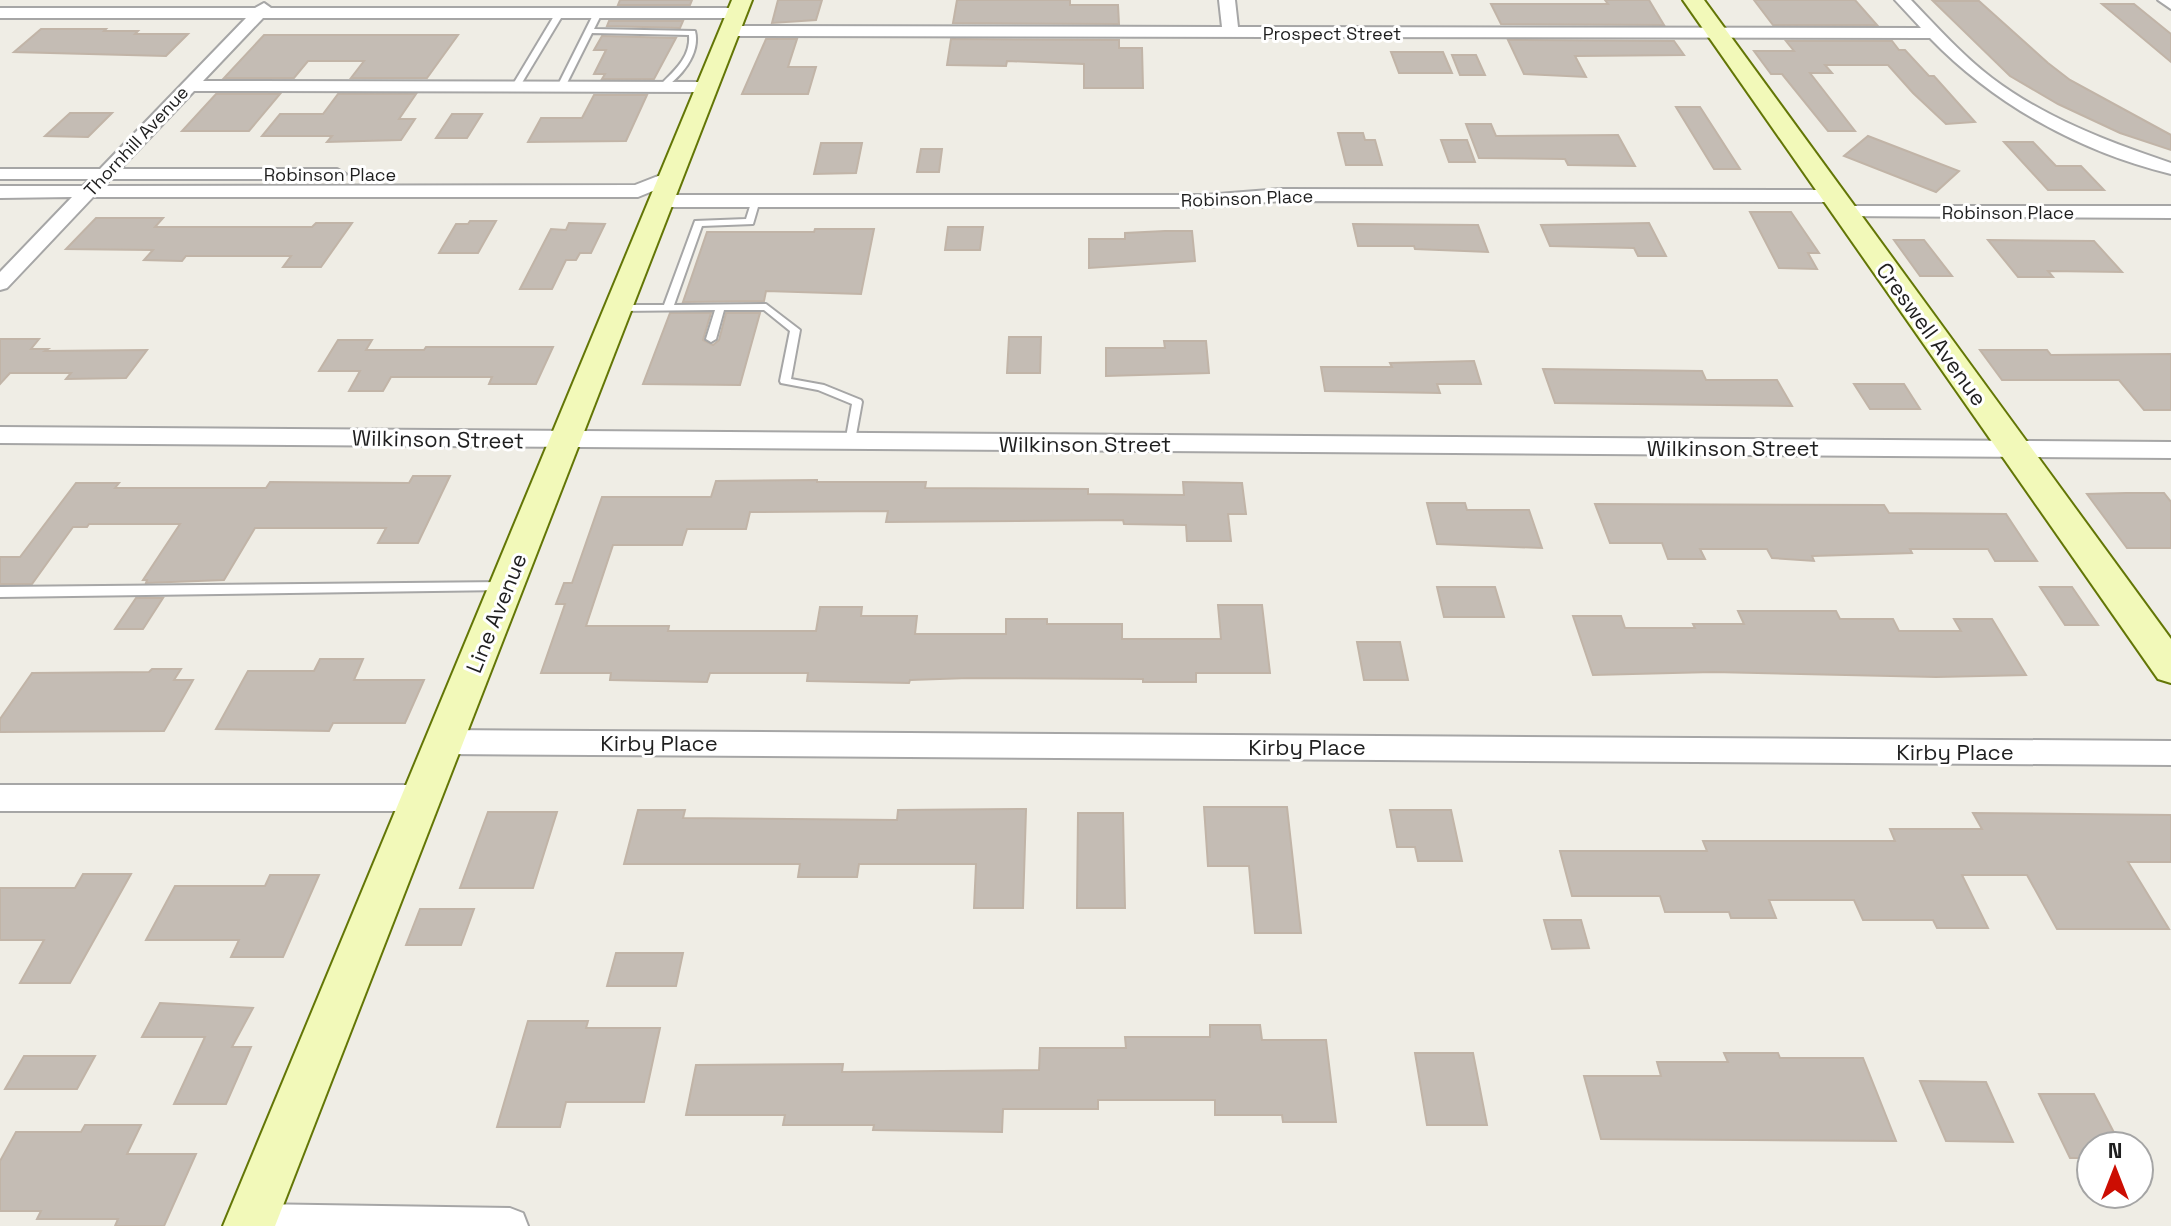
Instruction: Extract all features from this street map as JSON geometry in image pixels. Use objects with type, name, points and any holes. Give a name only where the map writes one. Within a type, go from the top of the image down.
[{"type":"main road","name":"Creswell Avenue","points":[[1693,0],[2171,668]]},
{"type":"main road","name":"Line Avenue","points":[[250,1224],[619,308],[704,87],[736,15]]},
{"type":"street","points":[[1227,0],[1231,33]]},
{"type":"street","points":[[1903,0],[1979,76],[2021,105],[2082,135],[2171,169]]},
{"type":"street","points":[[2166,0],[2171,4]]},
{"type":"street","name":"Prospect Street","points":[[0,13],[266,7],[736,15],[1231,33],[1934,33]]},
{"type":"street","name":"Thornhill Avenue","points":[[0,284],[266,7]]},
{"type":"street","points":[[188,86],[704,87]]},
{"type":"street","name":"Robinson Place","points":[[0,174],[645,174],[663,189]]},
{"type":"street","name":"Robinson Place","points":[[0,192],[663,189],[756,200],[1205,201],[1281,195],[2171,212]]},
{"type":"street","name":"Wilkinson Street","points":[[0,435],[2171,450]]},
{"type":"street","name":"Kirby Place","points":[[444,742],[2171,753]]},
{"type":"street","points":[[0,798],[421,798]]},
{"type":"street","points":[[250,1224],[510,1226]]},
{"type":"lane","points":[[516,86],[560,13]]},
{"type":"lane","points":[[561,87],[598,13]]},
{"type":"lane","points":[[589,31],[692,33],[693,41],[680,71],[662,87]]},
{"type":"lane","points":[[668,308],[698,223],[750,222],[756,200]]},
{"type":"lane","points":[[619,308],[766,307],[795,330],[785,381],[820,387],[857,402],[850,443]]},
{"type":"lane","points":[[711,339],[720,308]]},
{"type":"lane","points":[[0,592],[507,586]]},
{"type":"building","points":[[620,0],[692,0],[690,5],[618,5]]},
{"type":"building","points":[[778,0],[822,0],[816,20],[772,23]]},
{"type":"building","points":[[957,0],[1070,0],[1070,5],[1118,5],[1119,24],[953,23]]},
{"type":"building","points":[[1605,0],[1649,0],[1664,25],[1501,24],[1491,4],[1608,4]]},
{"type":"building","points":[[1754,0],[1855,0],[1877,25],[1773,25]]},
{"type":"building","points":[[1933,1],[1979,1],[2070,80],[2171,135],[2171,150],[2120,133],[2058,104],[2010,76]]},
{"type":"building","points":[[2102,4],[2134,4],[2171,34],[2171,62]]},
{"type":"building","points":[[609,21],[683,21],[680,28],[607,26]]},
{"type":"building","points":[[41,29],[188,34],[166,56],[14,52]]},
{"type":"building","points":[[264,35],[458,35],[427,78],[351,78],[364,61],[308,61],[294,78],[224,78]]},
{"type":"building","points":[[602,36],[676,38],[654,79],[602,79],[605,74],[594,74],[606,50],[594,50]]},
{"type":"building","points":[[766,39],[797,39],[788,67],[816,67],[808,94],[742,94]]},
{"type":"building","points":[[951,39],[1119,40],[1119,48],[1142,48],[1143,88],[1084,88],[1084,64],[1007,61],[1006,66],[947,65]]},
{"type":"building","points":[[1508,40],[1674,41],[1684,55],[1575,56],[1586,77],[1524,74]]},
{"type":"building","points":[[1786,41],[1892,41],[1929,76],[1934,76],[1975,122],[1946,124],[1888,65],[1825,65],[1832,73],[1810,73],[1855,131],[1828,131],[1782,74],[1771,74],[1754,51],[1794,51]]},
{"type":"building","points":[[1391,52],[1443,52],[1452,73],[1399,73]]},
{"type":"building","points":[[1452,55],[1476,55],[1485,75],[1460,75]]},
{"type":"building","points":[[216,94],[280,94],[249,131],[182,131]]},
{"type":"building","points":[[338,94],[416,94],[399,119],[415,119],[401,140],[327,142],[332,136],[262,136],[280,114],[323,114]]},
{"type":"building","points":[[594,95],[647,95],[626,141],[528,142],[541,118],[582,118]]},
{"type":"building","points":[[1676,107],[1700,107],[1740,169],[1714,169]]},
{"type":"building","points":[[70,113],[112,113],[88,137],[45,136]]},
{"type":"building","points":[[452,114],[482,114],[467,138],[436,138]]},
{"type":"building","points":[[1466,124],[1491,124],[1496,136],[1618,135],[1635,166],[1568,165],[1565,159],[1479,158]]},
{"type":"building","points":[[1338,133],[1363,133],[1365,140],[1375,140],[1382,165],[1346,165]]},
{"type":"building","points":[[1868,136],[1959,171],[1936,192],[1844,156]]},
{"type":"building","points":[[1441,140],[1467,140],[1475,162],[1449,162]]},
{"type":"building","points":[[2004,142],[2033,142],[2056,166],[2081,166],[2104,190],[2048,190]]},
{"type":"building","points":[[821,143],[862,143],[856,173],[814,174]]},
{"type":"building","points":[[921,149],[942,149],[939,172],[917,172]]},
{"type":"building","points":[[1750,212],[1791,212],[1819,253],[1808,253],[1817,269],[1779,268]]},
{"type":"building","points":[[96,218],[163,218],[155,227],[312,227],[316,223],[352,223],[321,267],[283,267],[291,256],[186,256],[182,261],[144,260],[153,250],[66,249]]},
{"type":"building","points":[[470,221],[496,221],[478,253],[439,253],[456,224],[468,224]]},
{"type":"building","points":[[569,223],[605,224],[591,253],[580,253],[576,260],[566,260],[552,289],[520,289],[551,229],[566,230]]},
{"type":"building","points":[[1649,223],[1666,256],[1638,256],[1634,248],[1550,246],[1541,225]]},
{"type":"building","points":[[1353,224],[1478,225],[1488,252],[1415,249],[1414,246],[1358,246]]},
{"type":"building","points":[[948,227],[983,227],[980,250],[945,250]]},
{"type":"building","points":[[815,229],[874,229],[861,294],[766,291],[764,301],[683,302],[707,232],[814,232]]},
{"type":"building","points":[[1192,231],[1195,261],[1089,268],[1089,239],[1125,239],[1125,233]]},
{"type":"building","points":[[1894,240],[1924,240],[1952,276],[1920,276]]},
{"type":"building","points":[[1988,240],[2094,241],[2122,272],[2048,271],[2053,277],[2018,277]]},
{"type":"building","points":[[670,313],[711,313],[703,340],[713,345],[719,340],[726,313],[760,313],[740,385],[643,384]]},
{"type":"building","points":[[1009,337],[1041,337],[1040,373],[1007,373]]},
{"type":"building","points":[[0,339],[39,339],[31,349],[48,349],[45,351],[147,350],[126,378],[66,379],[71,373],[10,373],[0,384]]},
{"type":"building","points":[[338,340],[372,340],[366,350],[553,347],[536,384],[489,384],[492,377],[391,377],[383,391],[349,391],[360,371],[319,371]]},
{"type":"building","points":[[1164,341],[1206,341],[1209,373],[1106,376],[1106,348],[1165,348]]},
{"type":"building","points":[[1980,350],[2047,350],[2051,355],[2171,354],[2171,410],[2144,410],[2119,380],[2002,380]]},
{"type":"building","points":[[1474,361],[1481,384],[1437,384],[1440,393],[1325,391],[1321,367],[1392,367],[1390,363]]},
{"type":"building","points":[[1543,369],[1702,371],[1706,380],[1777,380],[1792,406],[1555,403]]},
{"type":"building","points":[[1854,384],[1904,384],[1920,409],[1870,409]]},
{"type":"building","points":[[413,476],[450,476],[418,543],[378,543],[386,528],[255,528],[224,580],[146,583],[147,580],[143,580],[180,524],[89,524],[87,527],[73,527],[32,584],[0,584],[0,557],[20,557],[76,483],[119,483],[115,488],[266,488],[270,482],[409,483]]},
{"type":"building","points":[[716,481],[926,482],[925,488],[1088,489],[1088,494],[1184,495],[1183,482],[1242,483],[1246,514],[1228,514],[1231,541],[1187,541],[1186,525],[1124,524],[1123,520],[886,522],[888,511],[750,512],[746,529],[687,529],[682,545],[613,545],[586,626],[669,626],[668,631],[816,631],[820,607],[862,607],[861,616],[917,616],[915,634],[1006,634],[1006,619],[1047,619],[1047,624],[1122,624],[1122,639],[1221,639],[1218,605],[1262,605],[1270,673],[1196,673],[1196,682],[969,678],[910,680],[909,683],[807,681],[808,673],[710,673],[707,682],[610,680],[611,673],[541,673],[565,604],[556,604],[564,583],[572,583],[602,497],[711,497]]},
{"type":"building","points":[[2164,493],[2171,502],[2171,548],[2127,548],[2087,494]]},
{"type":"building","points":[[1427,503],[1465,503],[1467,510],[1529,510],[1542,548],[1437,544]]},
{"type":"building","points":[[1595,504],[1884,505],[1889,513],[2006,514],[2037,561],[1995,561],[1988,549],[1910,549],[1912,553],[1812,556],[1814,561],[1772,558],[1767,549],[1700,549],[1705,559],[1668,559],[1662,543],[1610,543]]},
{"type":"building","points":[[1437,587],[1495,587],[1504,617],[1444,617]]},
{"type":"building","points":[[2040,587],[2072,587],[2098,625],[2065,625]]},
{"type":"building","points":[[136,598],[163,598],[143,629],[115,629]]},
{"type":"building","points":[[1738,611],[1836,611],[1840,619],[1893,619],[1899,631],[1961,631],[1954,619],[1992,619],[2026,675],[1936,677],[1713,672],[1593,675],[1573,616],[1621,616],[1625,628],[1695,628],[1693,624],[1744,624]]},
{"type":"building","points":[[1357,642],[1400,642],[1408,680],[1364,680]]},
{"type":"building","points":[[320,659],[363,659],[354,680],[424,680],[405,723],[333,723],[329,731],[216,729],[248,671],[314,671]]},
{"type":"building","points":[[152,669],[181,669],[174,680],[193,680],[164,731],[0,732],[0,719],[32,673],[149,672]]},
{"type":"building","points":[[1204,807],[1287,807],[1301,933],[1255,933],[1249,866],[1208,866]]},
{"type":"building","points":[[1026,809],[1023,908],[974,908],[976,864],[859,864],[857,877],[798,877],[800,864],[624,864],[638,810],[685,810],[683,818],[897,820],[898,810]]},
{"type":"building","points":[[1390,810],[1451,810],[1462,861],[1418,861],[1415,847],[1397,847]]},
{"type":"building","points":[[488,812],[557,812],[533,888],[460,888]]},
{"type":"building","points":[[1078,813],[1123,813],[1125,908],[1077,908]]},
{"type":"building","points":[[1973,813],[2171,815],[2171,862],[2128,862],[2169,929],[2057,929],[2027,875],[1962,875],[1988,928],[1937,928],[1933,920],[1863,920],[1854,900],[1769,900],[1776,918],[1731,918],[1729,912],[1665,912],[1660,896],[1572,896],[1560,851],[1707,851],[1703,841],[1895,841],[1890,829],[1982,829]]},
{"type":"building","points":[[83,874],[131,874],[70,983],[20,983],[44,940],[0,940],[0,888],[75,888]]},
{"type":"building","points":[[270,875],[319,875],[283,957],[231,957],[239,940],[146,940],[175,886],[265,886]]},
{"type":"building","points":[[420,909],[474,909],[461,945],[406,945]]},
{"type":"building","points":[[1544,920],[1581,920],[1589,948],[1552,949]]},
{"type":"building","points":[[616,953],[683,953],[676,986],[607,986]]},
{"type":"building","points":[[160,1003],[253,1008],[232,1047],[251,1047],[226,1104],[174,1104],[205,1037],[142,1037]]},
{"type":"building","points":[[528,1021],[588,1021],[586,1028],[660,1028],[644,1102],[566,1102],[560,1127],[497,1127]]},
{"type":"building","points":[[1210,1025],[1260,1025],[1262,1040],[1326,1040],[1336,1122],[1283,1122],[1282,1115],[1215,1115],[1215,1100],[1098,1100],[1098,1109],[1003,1109],[1002,1132],[873,1130],[874,1125],[783,1125],[785,1115],[686,1115],[696,1065],[843,1064],[842,1072],[1039,1070],[1040,1048],[1126,1048],[1125,1037],[1210,1037]]},
{"type":"building","points":[[1415,1053],[1473,1053],[1487,1125],[1427,1125]]},
{"type":"building","points":[[1724,1053],[1778,1053],[1780,1058],[1863,1058],[1896,1141],[1601,1139],[1584,1076],[1661,1076],[1657,1062],[1728,1062]]},
{"type":"building","points":[[24,1056],[95,1056],[77,1089],[5,1089]]},
{"type":"building","points":[[1920,1081],[1986,1082],[2013,1142],[1946,1141]]},
{"type":"building","points":[[2039,1094],[2094,1094],[2113,1130],[2075,1130],[2075,1158],[2070,1158]]},
{"type":"building","points":[[85,1125],[141,1125],[127,1154],[196,1154],[164,1226],[115,1226],[118,1219],[37,1219],[41,1211],[0,1211],[0,1161],[16,1132],[81,1132]]}]
